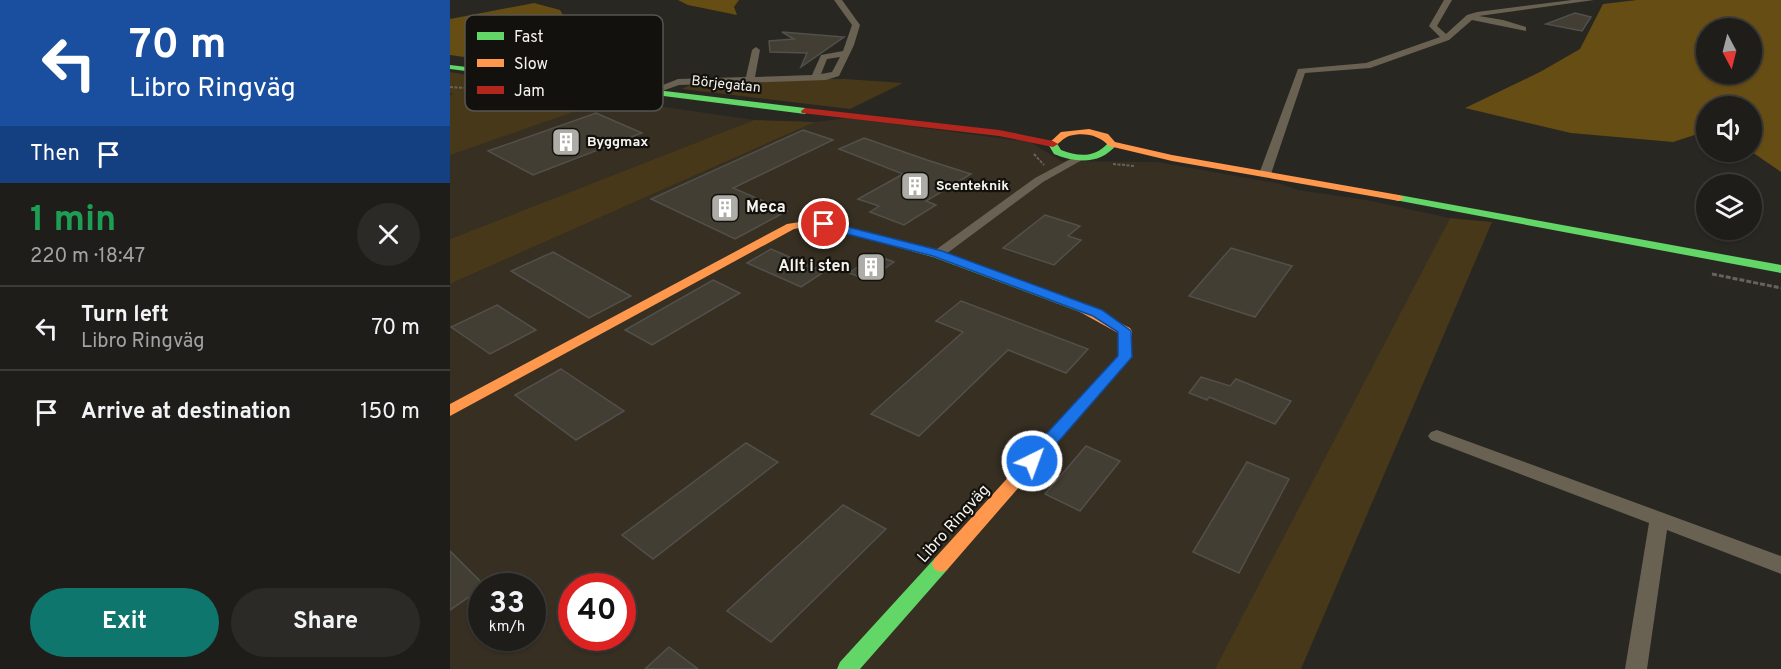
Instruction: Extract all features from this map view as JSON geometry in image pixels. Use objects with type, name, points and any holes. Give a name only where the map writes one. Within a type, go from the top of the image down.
[{"type":"main road","name":"Börjegatan","points":[[450,67],[465,69]]},
{"type":"main road","name":"Börjegatan","points":[[663,95],[999,133],[1098,133],[1111,140],[1113,144],[1172,158]]},
{"type":"main road","name":"Börjegatan","points":[[999,133],[1055,148],[1078,158]]},
{"type":"main road","points":[[1055,148],[1061,136],[1069,133]]},
{"type":"main road","points":[[1099,156],[1109,151],[1113,144]]},
{"type":"main road","points":[[1078,158],[1099,156],[1172,158],[1781,269]]},
{"type":"main road","name":"Libro Ringväg","points":[[450,411],[791,226],[824,224],[937,254],[1097,313],[1125,331],[1125,357],[847,669]]},
{"type":"street","points":[[663,88],[678,82],[815,77],[836,74],[856,25],[838,0]]},
{"type":"street","points":[[1446,38],[1433,26],[1448,0]]},
{"type":"street","points":[[1265,174],[1301,71],[1367,66],[1446,38],[1470,17],[1478,14],[1590,0]]},
{"type":"street","points":[[1470,17],[1503,22],[1523,29]]},
{"type":"street","points":[[815,77],[824,57],[840,44]]},
{"type":"street","points":[[750,78],[756,50]]},
{"type":"street","points":[[824,57],[846,53]]},
{"type":"street","points":[[1039,180],[1055,148]]},
{"type":"street","points":[[937,254],[1039,180],[1078,158]]},
{"type":"street","points":[[1437,436],[1781,565]]},
{"type":"street","points":[[1636,669],[1659,520]]},
{"type":"shaded area","points":[[678,0],[739,0],[734,7],[737,15],[688,5]]},
{"type":"shaded area","points":[[1637,0],[1781,0],[1781,172],[1762,159],[1762,96],[1696,96],[1696,135],[1673,142],[1571,133],[1465,108],[1540,72],[1580,49],[1603,4]]},
{"type":"shaded area","points":[[534,3],[560,10],[563,15],[471,15]]},
{"type":"shaded area","points":[[465,16],[465,57],[450,55],[450,19]]},
{"type":"shaded area","points":[[450,72],[465,75],[465,111],[576,111],[450,155],[450,96],[454,94],[450,93]]},
{"type":"shaded area","points":[[845,79],[903,83],[850,109],[682,89],[690,85],[749,80]]},
{"type":"shaded area","points":[[465,91],[465,111],[663,111],[663,107],[754,120],[450,239],[450,93]]},
{"type":"shaded area","points":[[847,118],[1030,142],[1061,161],[1157,162],[1277,183],[1298,190],[1367,200],[1450,218],[1218,669],[450,669],[450,284],[815,122]]},
{"type":"shaded area","points":[[754,120],[815,122],[450,284],[450,239]]},
{"type":"shaded area","points":[[1450,218],[1492,222],[1301,669],[1215,669]]},
{"type":"building","points":[[1575,13],[1591,17],[1582,31],[1546,24]]},
{"type":"building","points":[[782,32],[844,37],[801,67],[807,53],[770,52],[769,41],[794,39]]},
{"type":"building","name":"Byggmax","points":[[596,113],[642,133],[533,175],[488,151]]},
{"type":"building","points":[[803,130],[833,140],[733,188],[787,211],[735,239],[651,199]]},
{"type":"building","name":"Scenteknik","points":[[864,138],[971,174],[926,201],[936,205],[904,225],[870,212],[879,206],[858,199],[903,174],[839,149]]},
{"type":"building","points":[[1045,215],[1080,226],[1068,236],[1081,240],[1054,265],[1003,248]]},
{"type":"building","points":[[1231,248],[1292,266],[1255,317],[1189,296]]},
{"type":"building","points":[[771,249],[824,272],[801,287],[747,263]]},
{"type":"building","points":[[553,252],[631,296],[589,318],[511,271]]},
{"type":"building","name":"Allt i sten","points":[[875,255],[894,262],[868,280],[849,273]]},
{"type":"building","points":[[713,280],[740,293],[652,345],[625,330]]},
{"type":"building","points":[[961,301],[1088,349],[1066,373],[1008,350],[919,436],[871,414],[963,332],[936,321]]},
{"type":"building","points":[[497,305],[536,330],[490,354],[451,327]]},
{"type":"building","points":[[561,369],[624,411],[576,440],[515,395]]},
{"type":"building","points":[[1201,377],[1230,386],[1236,379],[1291,401],[1275,424],[1209,397],[1207,400],[1189,393]]},
{"type":"building","points":[[746,443],[778,462],[653,559],[622,535]]},
{"type":"building","points":[[1086,446],[1120,461],[1080,511],[1045,494]]},
{"type":"building","points":[[1247,462],[1289,479],[1239,573],[1193,552]]},
{"type":"building","points":[[843,505],[886,529],[771,642],[727,611]]},
{"type":"building","points":[[450,551],[472,573],[468,573],[468,598],[450,610]]},
{"type":"building","points":[[669,647],[698,669],[645,669]]},
{"type":"traffic: fast","points":[[450,67],[465,69]]},
{"type":"traffic: fast","points":[[663,93],[805,111]]},
{"type":"traffic: fast","points":[[1053,144],[1057,152],[1079,158],[1094,157],[1107,150],[1112,144]]},
{"type":"traffic: fast","points":[[1399,198],[1781,269]]},
{"type":"traffic: fast","points":[[800,225],[824,224],[937,254],[1085,309]]},
{"type":"traffic: fast","points":[[847,669],[941,564]]},
{"type":"traffic: slow","points":[[1053,144],[1064,134],[1089,132],[1105,136],[1112,144],[1172,158],[1399,198]]},
{"type":"traffic: slow","points":[[450,411],[791,226],[800,225]]},
{"type":"traffic: slow","points":[[941,564],[1125,357],[1125,331],[1085,309]]},
{"type":"traffic: jam","points":[[805,111],[999,133],[1053,144]]},
{"type":"place","name":"Byggmax","points":[[566,142]]},
{"type":"place","name":"Scenteknik","points":[[915,186]]},
{"type":"place","name":"Meca","points":[[725,208]]},
{"type":"place","name":"Allt i sten","points":[[871,267]]},
{"type":"route","points":[[824,224],[937,254],[1097,313],[1125,331],[1125,357],[1032,461]]}]
